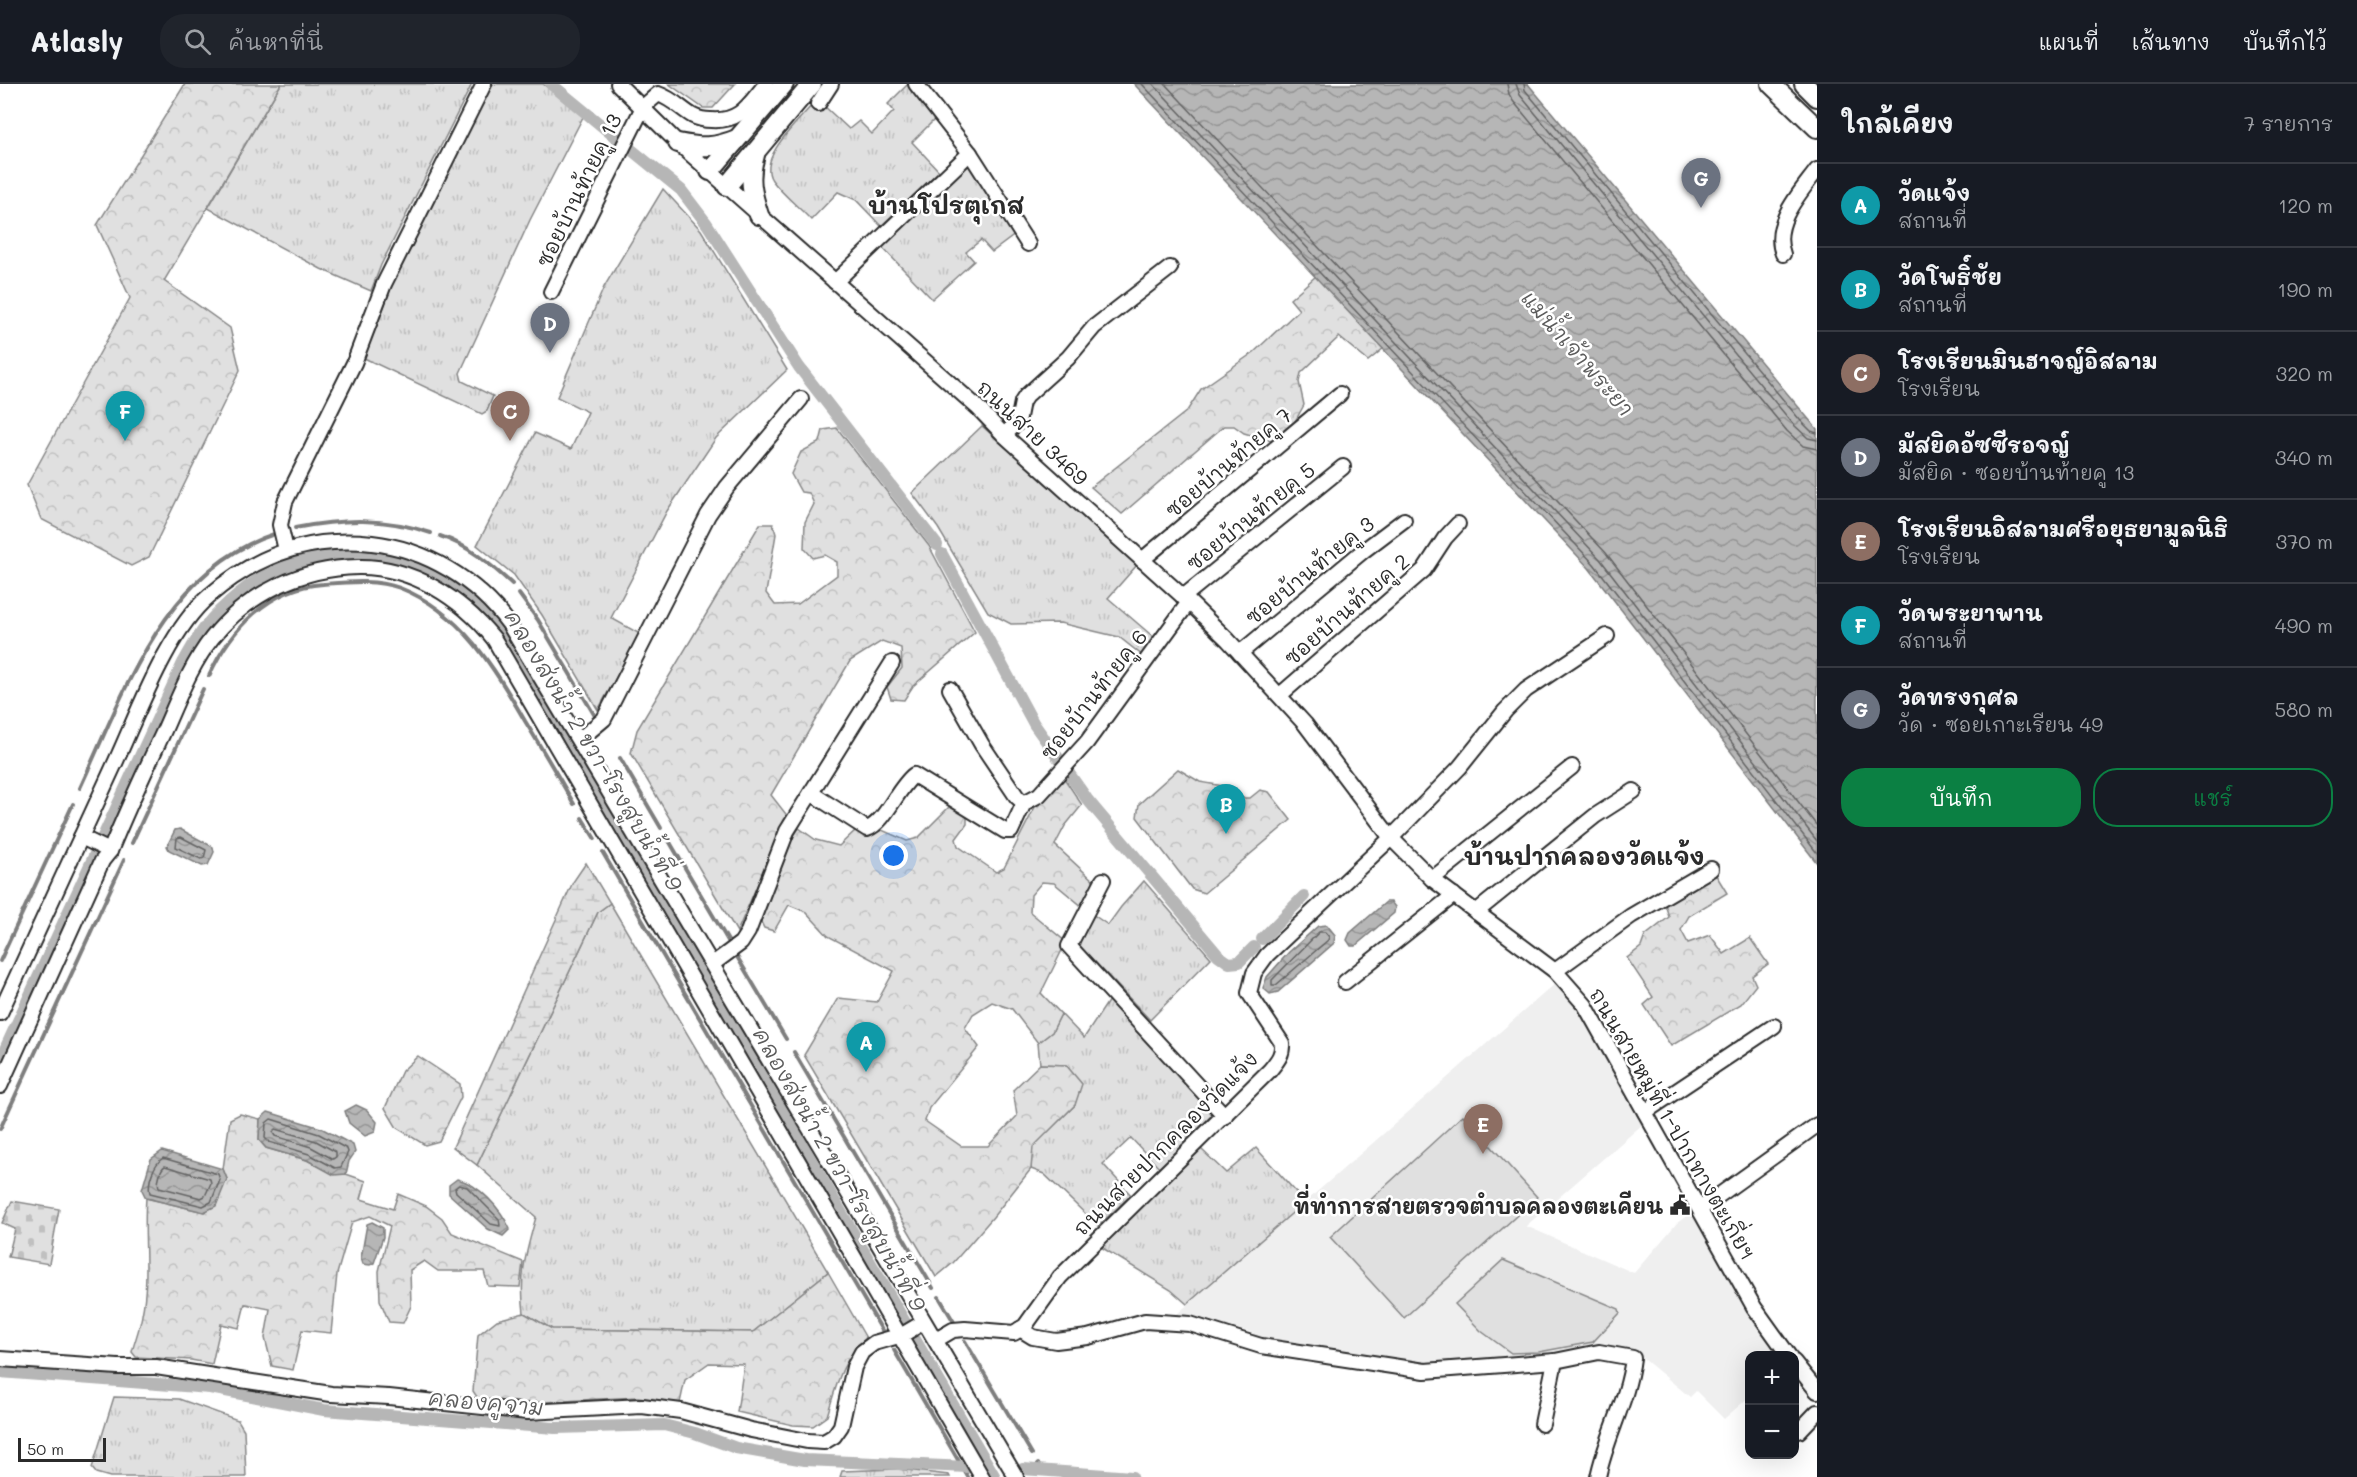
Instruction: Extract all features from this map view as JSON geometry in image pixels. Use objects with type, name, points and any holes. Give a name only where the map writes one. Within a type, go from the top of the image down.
[{"type":"main road","points":[[710,171],[784,84]]},
{"type":"main road","points":[[727,186],[812,84]]},
{"type":"main road","points":[[1771,84],[1817,128]]},
{"type":"main road","points":[[1804,84],[1817,97]]},
{"type":"main road","points":[[678,143],[701,148],[718,147],[739,138]]},
{"type":"main road","points":[[756,151],[750,172],[751,189],[759,215]]},
{"type":"street","points":[[286,550],[280,525],[285,502],[354,363],[384,284],[484,84]]},
{"type":"street","name":"ถนนสาย 3469","points":[[618,84],[678,143],[977,407],[1004,435],[1186,599],[1280,695],[1305,724],[1391,838]]},
{"type":"street","points":[[643,107],[658,94],[671,99],[694,117],[729,119],[743,112],[766,84]]},
{"type":"street","points":[[818,104],[831,84]]},
{"type":"street","points":[[916,84],[970,153],[1028,244]]},
{"type":"street","name":"ซอยบ้านท้ายคู 13","points":[[551,292],[643,107]]},
{"type":"street","points":[[835,282],[970,153]]},
{"type":"street","points":[[1783,254],[1779,243],[1780,232],[1787,214],[1817,170]]},
{"type":"street","points":[[1004,435],[1018,422],[1022,402],[1026,396],[1068,358],[1094,327],[1170,268]]},
{"type":"street","name":"ซอยบ้านท้ายคู 7","points":[[1142,560],[1340,394]]},
{"type":"street","points":[[579,740],[604,719],[708,515],[727,487],[801,399]]},
{"type":"street","name":"ซอยบ้านท้ายคู 5","points":[[1186,599],[1343,467]]},
{"type":"street","name":"ซอยบ้านท้ายคู 3","points":[[1240,653],[1404,520]]},
{"type":"street","name":"ซอยบ้านท้ายคู 2","points":[[1280,695],[1424,570],[1445,538],[1458,524]]},
{"type":"street","points":[[0,1013],[84,839],[157,672],[189,618],[207,597],[235,576],[286,550],[321,543],[360,542],[392,545],[424,556],[479,589],[495,604],[579,740],[626,828],[714,963],[921,1324],[936,1340],[1016,1477]]},
{"type":"street","points":[[0,1086],[186,682],[212,638],[245,604],[276,585],[316,572],[347,567],[377,566],[408,573],[434,587],[479,620],[494,639],[982,1477]]},
{"type":"street","name":"ซอยบ้านท้ายคู 6","points":[[1024,803],[1039,795],[1087,742],[1186,599]]},
{"type":"street","points":[[1391,838],[1460,767],[1505,711],[1527,690],[1607,636]]},
{"type":"street","points":[[714,963],[741,943],[748,932],[787,831],[892,663]]},
{"type":"street","points":[[811,793],[867,829],[875,826],[905,782],[914,775],[1005,831],[1011,831],[1024,803],[1017,797],[988,754],[950,689]]},
{"type":"street","points":[[1432,879],[1572,767]]},
{"type":"street","points":[[1476,912],[1595,816],[1634,791]]},
{"type":"street","points":[[609,839],[626,828]]},
{"type":"street","name":"ถนนสายหมู่ที่ 1-ปากทางตะเกี่ยฯ","points":[[1391,838],[1432,879],[1555,971],[1585,1005],[1754,1306],[1786,1351]]},
{"type":"street","name":"ถนนสายปากคลองวัดแจ้ง","points":[[1020,1329],[1025,1326],[1060,1277],[1270,1070],[1283,1051],[1278,1036],[1251,1000],[1249,993],[1254,974],[1280,941],[1391,838]]},
{"type":"street","points":[[84,839],[107,850]]},
{"type":"street","points":[[1555,971],[1631,916],[1710,869]]},
{"type":"street","points":[[1103,880],[1069,946],[1225,1116]]},
{"type":"street","points":[[1345,982],[1454,895]]},
{"type":"street","points":[[1645,1112],[1774,1026]]},
{"type":"street","points":[[1700,1209],[1817,1125]]},
{"type":"street","points":[[936,1340],[953,1330],[1014,1333],[1020,1329],[1033,1337],[1056,1341],[1088,1337],[1146,1321],[1190,1324],[1261,1346],[1425,1371],[1555,1361],[1599,1352],[1633,1358],[1614,1429],[1602,1458],[1598,1477]]},
{"type":"street","points":[[0,1359],[156,1366],[331,1394],[389,1397],[528,1412],[642,1406],[681,1411],[751,1430],[824,1442],[834,1436],[840,1426],[861,1352],[874,1343],[901,1335],[921,1324]]},
{"type":"street","points":[[1542,1424],[1555,1361]]},
{"type":"street","points":[[1799,1367],[1815,1383]]},
{"type":"street","points":[[1799,1431],[1817,1412]]},
{"type":"shaded area","points":[[1556,983],[1578,1009],[1643,1124],[1526,1226],[1634,1273],[1677,1223],[1692,1212],[1753,1321],[1777,1351],[1745,1351],[1745,1401],[1724,1419],[1696,1391],[1690,1397],[1639,1355],[1426,1365],[1260,1342],[1253,1333],[1228,1326],[1222,1329],[1177,1314]]},
{"type":"green space","points":[[185,84],[281,84],[164,281],[230,328],[240,370],[149,557],[131,566],[41,519],[27,485],[130,298],[97,225]]},
{"type":"green space","points":[[281,84],[472,84],[381,265],[371,291],[321,269],[208,208]]},
{"type":"green space","points":[[489,84],[543,84],[584,115],[530,220],[460,373],[462,381],[493,396],[487,411],[482,414],[364,358],[364,354],[397,272]]},
{"type":"green space","points":[[669,84],[735,84],[713,108],[703,108]]},
{"type":"green space","points":[[908,84],[938,116],[912,142],[939,171],[881,226],[856,200],[838,192],[811,220],[772,180],[769,171],[770,161],[781,141],[811,106],[817,110],[822,104],[849,129],[859,121],[872,134],[894,111],[888,104]]},
{"type":"green space","points":[[967,165],[976,168],[1016,234],[992,252],[981,240],[966,252],[974,261],[932,299],[879,244]]},
{"type":"green space","points":[[663,189],[701,230],[787,370],[716,438],[667,511],[611,618],[640,634],[598,710],[542,615],[514,575],[477,545],[535,433],[571,449],[588,412],[557,397],[604,287]]},
{"type":"green space","points":[[1316,276],[1384,348],[1368,361],[1339,337],[1301,373],[1299,382],[1304,405],[1293,425],[1275,442],[1244,433],[1234,426],[1224,426],[1122,514],[1091,487],[1187,411],[1201,389],[1254,352],[1299,310],[1290,299]]},
{"type":"green space","points":[[982,426],[1137,565],[1108,598],[1157,640],[1143,656],[1119,637],[1060,623],[1011,624],[988,612],[938,528],[912,493]]},
{"type":"green space","points":[[837,428],[929,546],[975,632],[913,686],[904,700],[891,699],[887,687],[902,668],[901,648],[882,641],[850,661],[771,795],[789,818],[781,830],[737,932],[631,753],[637,730],[760,524],[773,524],[776,534],[766,593],[775,605],[798,604],[837,575],[837,562],[825,555],[813,558],[804,548],[805,522],[814,504],[809,493],[801,492],[791,474],[801,452],[820,442],[823,430]]},
{"type":"green space","points":[[1178,769],[1200,782],[1223,786],[1238,798],[1250,798],[1260,790],[1269,792],[1291,820],[1204,893],[1192,889],[1137,817],[1139,804]]},
{"type":"green space","points":[[1064,778],[1082,805],[1065,826],[1055,845],[1096,883],[1083,907],[1054,883],[1042,882],[1031,895],[1030,912],[1066,942],[1041,993],[1061,1014],[1052,1032],[1038,1043],[1012,1009],[992,1002],[973,1014],[965,1028],[979,1047],[929,1108],[925,1121],[961,1146],[988,1146],[1017,1116],[1013,1090],[1040,1064],[1066,1065],[1082,1084],[1075,1105],[1033,1147],[1031,1169],[953,1263],[936,1277],[804,1055],[838,998],[877,1002],[894,971],[828,936],[806,912],[789,905],[774,931],[764,928],[759,918],[788,845],[799,828],[816,840],[839,846],[856,830],[868,836],[882,830],[907,841],[918,838],[949,807],[958,808],[967,815],[967,824],[956,839],[958,846],[996,872],[1004,868],[1035,807]]},
{"type":"green space","points":[[586,863],[610,903],[598,912],[477,1165],[453,1147],[573,882]]},
{"type":"green space","points":[[1716,875],[1727,893],[1689,916],[1681,930],[1688,943],[1710,935],[1724,954],[1750,938],[1768,964],[1752,976],[1756,985],[1741,1004],[1671,1046],[1644,1005],[1653,997],[1627,958],[1641,947],[1645,936],[1669,917],[1665,904]]},
{"type":"green space","points":[[1144,881],[1211,958],[1150,1020],[1080,946],[1079,939],[1092,914],[1108,925]]},
{"type":"green space","points":[[610,903],[828,1272],[753,1332],[552,1329],[524,1313],[523,1275],[526,1253],[536,1217],[477,1165],[598,912]]},
{"type":"green space","points":[[1111,997],[1214,1109],[1212,1115],[1159,1168],[1131,1138],[1103,1164],[1131,1195],[1098,1226],[1044,1174],[1031,1169],[1032,1147],[1075,1105],[1066,1065],[1040,1064],[1038,1043],[1052,1032],[1061,1014],[1084,1038]]},
{"type":"green space","points":[[418,1056],[460,1084],[461,1097],[439,1141],[425,1145],[397,1128],[385,1108],[402,1071]]},
{"type":"green space","points":[[240,1114],[260,1119],[259,1140],[266,1148],[307,1160],[334,1174],[346,1174],[366,1181],[361,1199],[393,1209],[398,1194],[426,1206],[442,1218],[452,1233],[523,1262],[520,1287],[488,1286],[484,1271],[438,1271],[424,1261],[410,1270],[411,1306],[403,1323],[389,1322],[380,1300],[379,1271],[390,1226],[370,1216],[352,1222],[337,1274],[331,1333],[302,1330],[293,1370],[272,1366],[265,1338],[270,1309],[245,1304],[239,1328],[221,1324],[212,1364],[191,1360],[136,1357],[132,1352],[141,1320],[146,1286],[146,1198],[204,1212],[227,1179],[223,1169],[230,1119]]},
{"type":"green space","points":[[1463,1115],[1537,1197],[1404,1318],[1330,1237]]},
{"type":"green space","points":[[1256,1148],[1305,1202],[1187,1304],[1171,1290],[1101,1247],[1201,1149],[1226,1173]]},
{"type":"green space","points":[[12,1201],[59,1209],[49,1264],[8,1257],[15,1229],[2,1223]]},
{"type":"green space","points":[[1503,1260],[1619,1309],[1620,1313],[1593,1342],[1539,1352],[1511,1353],[1481,1331],[1455,1304]]},
{"type":"green space","points":[[828,1272],[866,1338],[845,1364],[827,1416],[813,1426],[793,1425],[737,1412],[744,1364],[709,1363],[685,1380],[680,1403],[638,1397],[526,1403],[479,1400],[473,1391],[478,1335],[497,1320],[524,1313],[552,1329],[753,1332]]},
{"type":"green space","points":[[114,1397],[179,1399],[238,1420],[244,1430],[246,1477],[110,1477],[96,1473],[92,1468]]},
{"type":"green space","points":[[897,1469],[949,1475],[950,1477],[840,1477],[842,1471]]},
{"type":"water","name":"แม่น้ำเจ้าพระยา","points":[[1134,84],[1528,84],[1817,429],[1817,863],[1589,568]]},
{"type":"water","points":[[180,829],[213,847],[214,852],[208,865],[202,866],[169,850],[167,846],[175,830]]},
{"type":"water","points":[[1386,902],[1391,902],[1395,907],[1394,913],[1355,946],[1351,946],[1347,940],[1350,933]]},
{"type":"water","points":[[1327,925],[1335,935],[1334,943],[1278,992],[1270,994],[1263,988],[1267,977],[1289,952],[1318,926]]},
{"type":"water","points":[[356,1105],[367,1110],[377,1122],[375,1132],[365,1136],[349,1123],[345,1111]]},
{"type":"water","points":[[268,1112],[321,1128],[353,1145],[355,1152],[349,1161],[346,1174],[334,1175],[307,1160],[266,1148],[259,1140],[260,1119]]},
{"type":"water","points":[[162,1151],[223,1169],[227,1179],[216,1206],[204,1212],[146,1198],[142,1190],[151,1159]]},
{"type":"water","points":[[457,1179],[481,1192],[501,1213],[510,1229],[503,1236],[488,1229],[449,1194],[449,1185]]},
{"type":"water","points":[[372,1222],[383,1228],[383,1237],[374,1263],[370,1265],[363,1264],[361,1258],[367,1224]]},
{"type":"waterway","points":[[551,84],[619,140]]},
{"type":"waterway","points":[[628,147],[681,190],[707,224],[799,367],[937,545]]},
{"type":"waterway","points":[[295,528],[363,521],[396,524],[431,533]]},
{"type":"waterway","points":[[80,788],[133,674],[153,637],[177,603],[205,574],[238,550],[277,533]]},
{"type":"waterway","points":[[440,536],[469,550],[512,584]]},
{"type":"waterway","name":"คลองส่งน้ำ 2 ขวา-โรงสูบน้ำที่ 9","points":[[0,1060],[183,663],[212,618],[255,582],[282,568],[311,558],[342,554],[372,555],[403,561],[432,571],[461,587],[500,625],[995,1477]]},
{"type":"waterway","points":[[942,554],[1034,724],[1061,762]]},
{"type":"waterway","points":[[209,676],[240,627],[269,602],[285,593],[303,587],[352,582],[381,583],[400,588],[422,598],[441,611],[474,643],[501,681],[574,804]]},
{"type":"waterway","points":[[519,594],[538,620],[595,716]]},
{"type":"waterway","points":[[132,843],[203,689]]},
{"type":"waterway","points":[[620,758],[661,828]]},
{"type":"waterway","points":[[1068,772],[1087,799],[1218,955],[1229,963],[1239,962],[1254,947]]},
{"type":"waterway","points":[[0,961],[73,804]]},
{"type":"waterway","points":[[582,818],[595,839]]},
{"type":"waterway","points":[[668,839],[731,946]]},
{"type":"waterway","points":[[603,853],[883,1332]]},
{"type":"waterway","points":[[0,1129],[124,860]]},
{"type":"waterway","points":[[1262,939],[1304,896]]},
{"type":"waterway","points":[[736,955],[786,1039]]},
{"type":"waterway","points":[[794,1052],[933,1288]]},
{"type":"waterway","points":[[939,1297],[954,1322]]},
{"type":"waterway","points":[[965,1341],[1032,1454]]},
{"type":"waterway","points":[[894,1350],[968,1477]]},
{"type":"waterway","name":"คลองคูจาม","points":[[0,1372],[210,1388],[324,1410],[555,1428],[664,1425],[695,1433],[736,1448],[805,1460],[968,1467]]},
{"type":"waterway","name":"คลองคูจาม","points":[[1038,1464],[1041,1470]]},
{"type":"waterway","name":"คลองคูจาม","points":[[1023,1469],[1132,1477]]},
{"type":"place","name":"วัดทรงกุศล","points":[[1701,208]]},
{"type":"place","name":"มัสยิดอัซซีรอจญ์","points":[[550,353]]},
{"type":"place","name":"วัดพระยาพาน","points":[[125,441]]},
{"type":"place","name":"โรงเรียนมินฮาจญ์อิสลาม","points":[[510,441]]},
{"type":"place","name":"วัดโพธิ์ชัย","points":[[1226,834]]},
{"type":"place","name":"วัดแจ้ง","points":[[866,1072]]},
{"type":"place","name":"โรงเรียนอิสลามศรีอยุธยามูลนิธิ","points":[[1483,1154]]},
{"type":"place","name":"ที่ทำการสายตรวจตำบลคลองตะเคียน","points":[[1680,1205]]},
{"type":"district","name":"บ้านโปรตุเกส","points":[[946,204]]},
{"type":"district","name":"บ้านปากคลองวัดแจ้ง","points":[[1584,855]]}]
